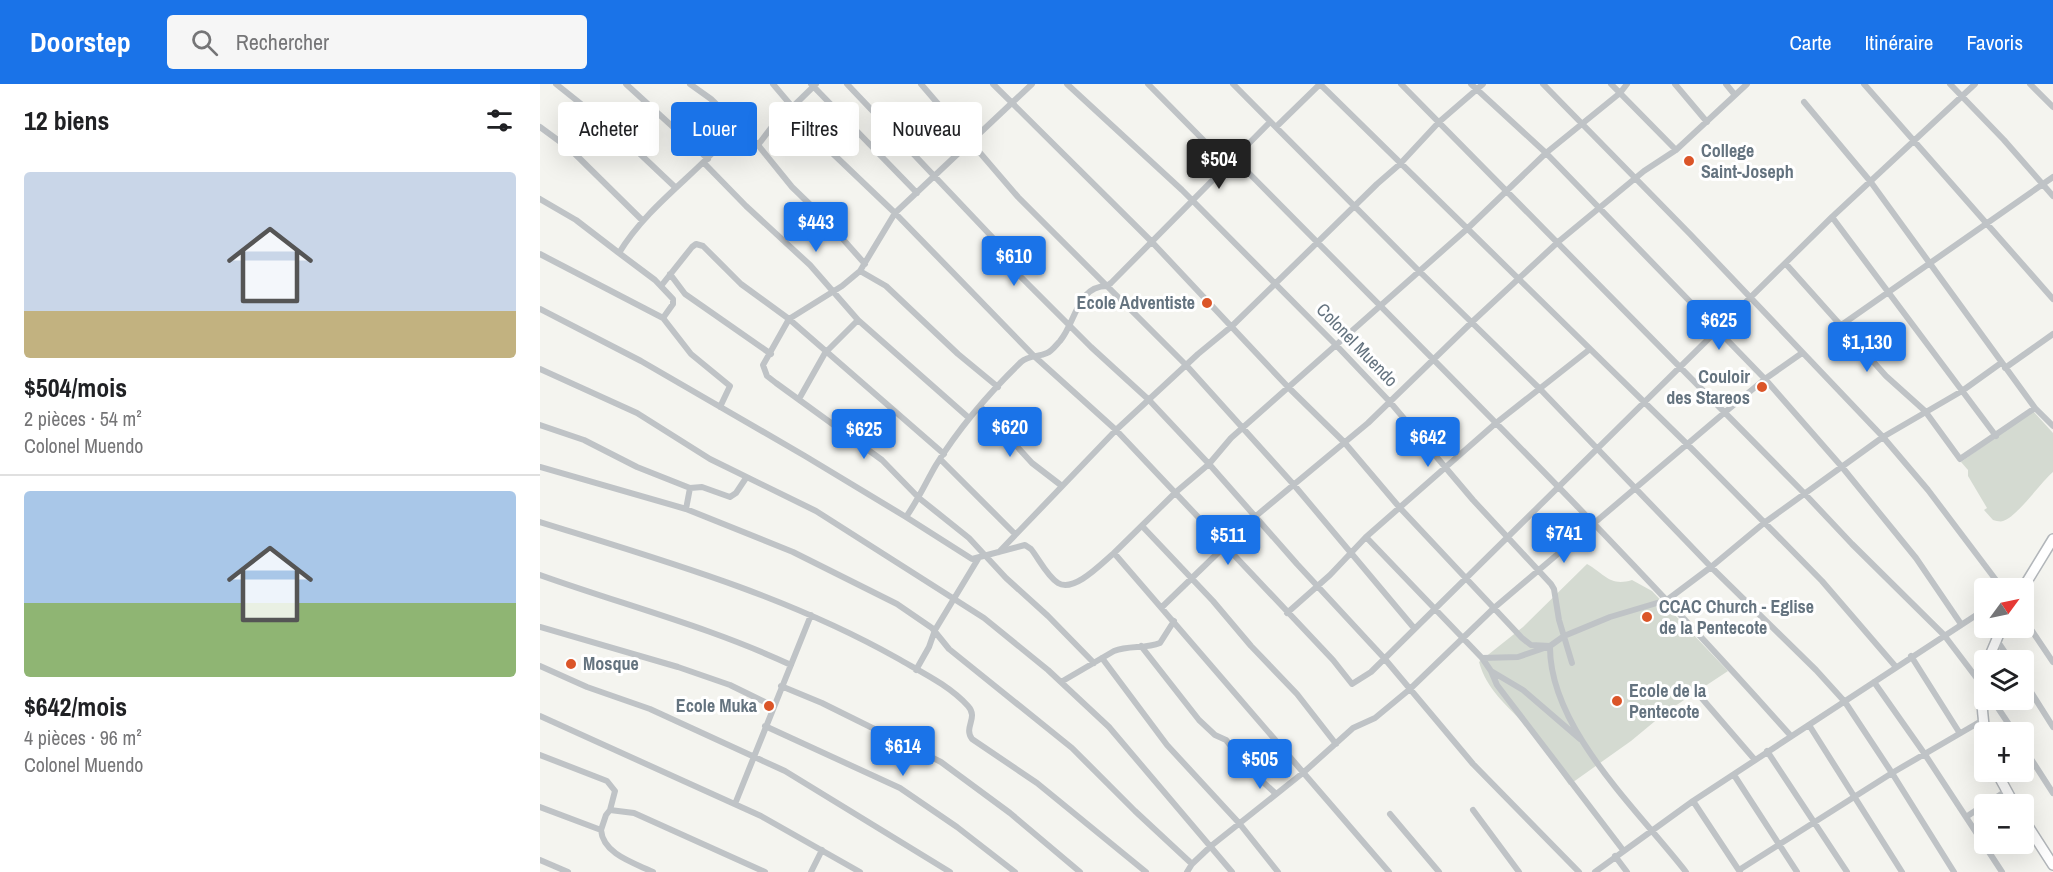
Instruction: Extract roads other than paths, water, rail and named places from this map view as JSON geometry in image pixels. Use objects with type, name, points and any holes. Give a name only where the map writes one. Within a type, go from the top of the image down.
[{"type":"street","points":[[556,84],[620,135],[676,188]]},
{"type":"street","points":[[626,84],[706,161],[746,206],[810,265],[858,320],[969,418]]},
{"type":"street","points":[[690,84],[714,102]]},
{"type":"street","points":[[773,84],[789,102]]},
{"type":"street","points":[[847,84],[993,238],[1016,272],[1070,323],[1091,347],[1149,400],[1209,464],[1384,658],[1473,764],[1579,872]]},
{"type":"street","points":[[921,84],[937,102]]},
{"type":"street","points":[[993,84],[1151,241],[1289,388],[1344,442],[1464,578],[1527,642],[1531,645],[1550,645]]},
{"type":"street","points":[[982,132],[1032,84]]},
{"type":"street","name":"Colonel Muendo","points":[[1067,84],[1192,200],[1336,345],[1390,402],[1538,570],[1554,589],[1555,602],[1572,663]]},
{"type":"street","points":[[1148,84],[1227,165]]},
{"type":"street","points":[[1233,84],[1540,389],[1711,567],[1816,670],[1845,702],[1954,872]]},
{"type":"street","points":[[906,517],[942,457],[969,418],[1022,362],[1050,351],[1068,331],[1088,291],[1099,286],[1107,286],[1234,158],[1320,84],[1688,445],[1822,581],[1896,666]]},
{"type":"street","points":[[1401,84],[1944,635],[1974,674]]},
{"type":"street","points":[[1471,84],[1546,153],[1765,379],[1842,467],[1916,558],[1961,624]]},
{"type":"street","points":[[998,553],[1116,430],[1232,326],[1400,164],[1439,122],[1483,84]]},
{"type":"street","points":[[1543,84],[1883,437],[1928,489],[1995,578]]},
{"type":"street","points":[[1611,84],[1676,150]]},
{"type":"street","points":[[540,309],[641,361],[906,517],[963,555],[978,559],[1025,545],[1031,549],[1056,582],[1067,585],[1076,584],[1114,553],[1176,492],[1209,464],[1242,428],[1467,229],[1546,153],[1620,93],[1627,84]]},
{"type":"street","points":[[1675,84],[1707,122]]},
{"type":"street","points":[[1726,84],[1735,95]]},
{"type":"street","points":[[1162,607],[1256,516],[1390,402],[1558,242],[1598,208],[1676,150],[1746,84]]},
{"type":"street","points":[[1864,84],[2053,299]]},
{"type":"street","points":[[1950,84],[2004,140],[2053,196]]},
{"type":"street","points":[[835,156],[895,213],[1034,356],[1116,430],[1333,660],[1350,683],[1356,684],[1869,181],[1975,84]]},
{"type":"street","points":[[2030,84],[2053,107]]},
{"type":"street","points":[[796,102],[813,85],[917,193]]},
{"type":"street","points":[[1804,102],[1869,181],[2003,366],[2035,408],[2053,426]]},
{"type":"street","points":[[540,127],[570,149],[643,221]]},
{"type":"street","points":[[769,131],[758,145],[792,187],[825,219],[865,264]]},
{"type":"street","points":[[982,155],[1018,197],[1186,365],[1294,485],[1414,628]]},
{"type":"street","points":[[619,253],[643,221],[710,156]]},
{"type":"street","points":[[956,156],[895,213],[860,271],[789,320],[763,366],[767,376],[882,460],[919,498],[969,538],[1094,663]]},
{"type":"street","points":[[1234,158],[1497,423],[1667,600],[1791,736]]},
{"type":"street","points":[[1840,326],[2053,177]]},
{"type":"street","points":[[540,199],[576,220],[661,286],[673,302],[663,318]]},
{"type":"street","points":[[1832,217],[1996,436]]},
{"type":"street","points":[[661,286],[692,247],[696,244],[703,246],[741,284],[789,320],[825,353],[881,398],[1016,534]]},
{"type":"street","points":[[540,254],[663,318],[691,354],[730,386],[720,407]]},
{"type":"street","points":[[1786,264],[1886,376],[1925,411],[1960,459],[2035,408]]},
{"type":"street","points":[[860,271],[886,285],[958,354],[998,387]]},
{"type":"street","points":[[670,274],[686,294],[771,354]]},
{"type":"street","points":[[799,399],[825,353],[858,320]]},
{"type":"street","points":[[1482,658],[1518,657],[1610,617],[1667,600],[1764,523],[1883,437],[2053,334]]},
{"type":"street","points":[[1287,613],[1318,586],[1366,537],[1497,423],[1590,349]]},
{"type":"street","points":[[1188,872],[1192,864],[1211,846],[1304,772],[1353,728],[1375,718],[1410,689],[1494,608],[1538,570],[1765,379],[1802,352]]},
{"type":"street","points":[[540,369],[637,413],[710,459],[816,512],[984,618],[1061,682],[1109,727],[1232,872]]},
{"type":"street","points":[[981,407],[1032,463],[1062,486]]},
{"type":"street","points":[[540,425],[584,440],[637,467],[690,489],[702,487],[730,498],[746,478]]},
{"type":"street","points":[[540,467],[686,509],[803,557],[897,604],[935,630],[949,649],[1072,748],[1192,864]]},
{"type":"street","points":[[686,509],[690,489]]},
{"type":"street","points":[[540,522],[706,574],[811,615],[852,634],[935,680],[968,705],[973,712],[968,729],[972,739],[1037,783],[1146,872]]},
{"type":"street","points":[[1142,526],[1298,694],[1336,744]]},
{"type":"street","points":[[1366,537],[1482,658],[1497,685],[1623,850]]},
{"type":"street","points":[[2030,578],[2053,539]]},
{"type":"street","points":[[1114,553],[1389,872]]},
{"type":"street","points":[[916,670],[930,647],[935,630],[978,559]]},
{"type":"street","points":[[540,575],[753,647],[791,665]]},
{"type":"street","points":[[735,804],[811,615]]},
{"type":"street","points":[[1595,872],[1693,801],[1974,616]]},
{"type":"street","points":[[1061,682],[1122,647],[1160,643],[1174,621]]},
{"type":"street","points":[[540,627],[678,667],[730,685],[773,706]]},
{"type":"street","points":[[2034,633],[2053,661]]},
{"type":"street","points":[[1992,650],[1996,639]]},
{"type":"street","points":[[1996,639],[2003,650]]},
{"type":"street","points":[[1550,645],[1553,680],[1585,743],[1597,763],[1686,872]]},
{"type":"street","points":[[1142,646],[1199,720],[1215,735],[1226,740],[1251,771],[1275,793]]},
{"type":"street","points":[[1911,656],[1959,732]]},
{"type":"street","points":[[1102,658],[1167,745],[1239,823],[1278,872]]},
{"type":"street","points":[[540,666],[587,687],[650,709],[785,771],[950,872]]},
{"type":"street","points":[[1491,671],[1523,690],[1585,743]]},
{"type":"street","points":[[1874,682],[2002,872]]},
{"type":"street","points":[[781,686],[822,703],[941,762],[1010,813],[1080,872]]},
{"type":"street","points":[[1699,695],[1755,760]]},
{"type":"street","points":[[2034,697],[2053,727]]},
{"type":"street","points":[[1693,801],[1740,871],[1924,753],[1983,720],[1983,710]]},
{"type":"street","points":[[540,716],[761,816],[860,872]]},
{"type":"street","points":[[1809,725],[1902,872]]},
{"type":"street","points":[[765,726],[900,788],[957,827],[1015,872]]},
{"type":"street","points":[[1767,752],[1847,872]]},
{"type":"street","points":[[540,755],[607,781],[615,791],[601,830],[606,844],[615,853],[653,872]]},
{"type":"street","points":[[2034,763],[2053,793]]},
{"type":"street","points":[[1734,775],[1797,872]]},
{"type":"street","points":[[2002,782],[2008,794]]},
{"type":"street","points":[[2001,794],[2006,791]]},
{"type":"street","points":[[540,807],[601,830]]},
{"type":"street","points":[[610,810],[634,813],[765,872]]},
{"type":"street","points":[[1473,810],[1519,872]]},
{"type":"street","points":[[1966,817],[1974,812]]},
{"type":"street","points":[[1390,814],[1439,872]]},
{"type":"street","points":[[2034,836],[2053,866]]},
{"type":"street","points":[[810,872],[822,850]]},
{"type":"street","points":[[1615,856],[1627,872]]},
{"type":"street","points":[[540,860],[568,872]]},
{"type":"place","name":"College Saint-Joseph","points":[[1689,161]]},
{"type":"place","name":"Ecole Adventiste","points":[[1207,303]]},
{"type":"place","name":"Couloir des Stareos","points":[[1762,387]]},
{"type":"place","name":"CCAC Church - Eglise de la Pentecote","points":[[1647,617]]},
{"type":"place","name":"Mosque","points":[[571,664]]},
{"type":"place","name":"Ecole de la Pentecote","points":[[1617,701]]},
{"type":"place","name":"Ecole Muka","points":[[769,706]]}]
